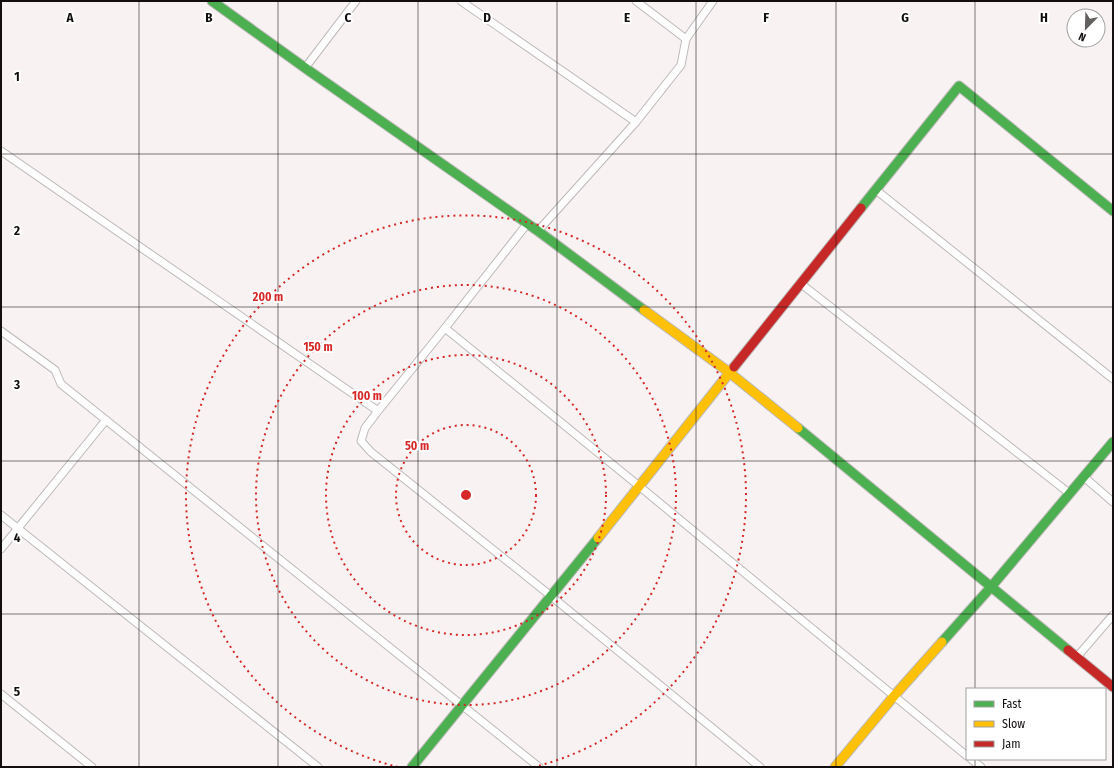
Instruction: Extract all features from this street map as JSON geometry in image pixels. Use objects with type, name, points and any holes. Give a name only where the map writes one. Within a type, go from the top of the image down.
[{"type":"street","points":[[212,1],[538,231],[730,373],[1113,687]]},
{"type":"street","points":[[305,68],[356,1]]},
{"type":"street","points":[[461,1],[636,122]]},
{"type":"street","points":[[636,1],[686,39]]},
{"type":"street","points":[[538,231],[636,122],[682,65],[686,39],[713,1]]},
{"type":"street","points":[[412,767],[960,86],[1113,211]]},
{"type":"street","points":[[1,151],[378,410]]},
{"type":"street","points":[[876,190],[1113,378]]},
{"type":"street","points":[[527,224],[378,410],[365,428],[361,441],[366,447],[760,767]]},
{"type":"street","points":[[800,283],[1069,493]]},
{"type":"street","points":[[445,328],[966,755]]},
{"type":"street","points":[[1,331],[55,370],[61,384],[539,767]]},
{"type":"street","points":[[1,549],[106,420]]},
{"type":"street","points":[[835,767],[894,696],[991,587],[1113,442]]},
{"type":"street","points":[[1084,477],[1113,502]]},
{"type":"street","points":[[1,515],[318,767]]},
{"type":"street","points":[[1076,658],[1113,615]]},
{"type":"street","points":[[1,694],[92,767]]},
{"type":"street","points":[[972,760],[981,767]]},
{"type":"traffic: fast","points":[[212,1],[538,231],[644,310]]},
{"type":"traffic: fast","points":[[861,208],[959,86],[1113,211]]},
{"type":"traffic: fast","points":[[798,428],[1068,650]]},
{"type":"traffic: fast","points":[[942,642],[991,587],[1113,442]]},
{"type":"traffic: fast","points":[[412,767],[598,538]]},
{"type":"traffic: slow","points":[[644,310],[730,373],[798,428]]},
{"type":"traffic: slow","points":[[598,538],[734,367]]},
{"type":"traffic: slow","points":[[835,767],[894,696],[942,642]]},
{"type":"traffic: jam","points":[[734,367],[861,208]]},
{"type":"traffic: jam","points":[[1068,650],[1113,687]]}]
